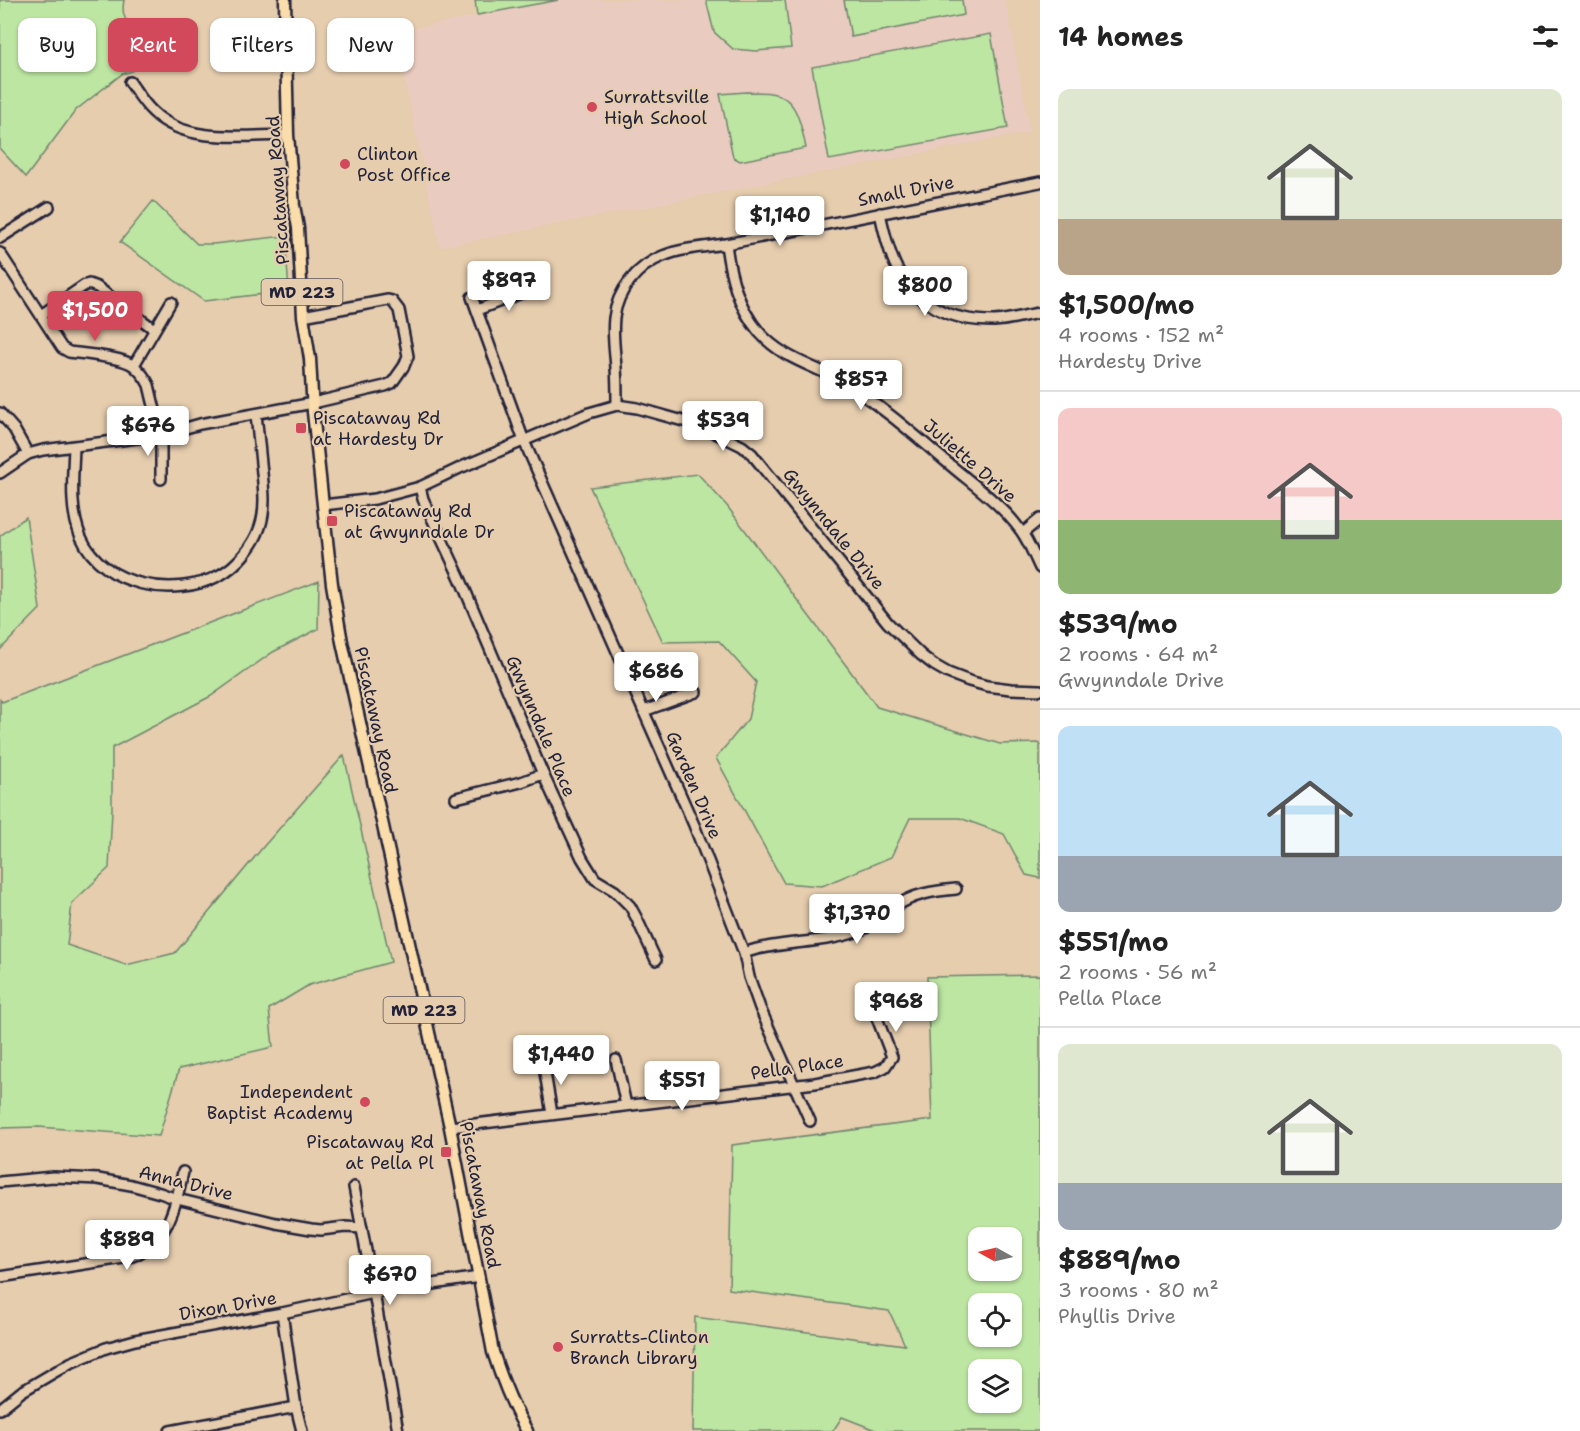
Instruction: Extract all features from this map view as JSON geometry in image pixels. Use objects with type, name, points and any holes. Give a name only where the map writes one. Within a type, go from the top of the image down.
[{"type":"main road","name":"Piscataway Road","points":[[285,0],[288,135],[298,228],[303,316],[310,359],[332,584],[342,642],[450,1127],[493,1352],[514,1407],[527,1431]]},
{"type":"street","points":[[130,82],[151,111],[165,122],[188,132],[216,135],[288,135]]},
{"type":"street","name":"Small Drive","points":[[617,405],[614,320],[618,302],[636,274],[664,255],[1040,182]]},
{"type":"street","points":[[0,238],[49,207]]},
{"type":"street","points":[[880,213],[886,241],[900,276],[911,291],[926,303],[945,313],[976,320],[996,321],[1040,313]]},
{"type":"street","name":"Juliette Drive","points":[[726,244],[730,273],[738,296],[752,322],[766,339],[794,359],[847,384],[894,417],[998,506],[1023,533],[1040,568]]},
{"type":"street","points":[[0,253],[62,348],[69,352],[110,358],[134,366],[149,385],[162,435],[162,479]]},
{"type":"street","points":[[41,315],[89,284],[97,287],[154,329]]},
{"type":"street","points":[[477,310],[532,289]]},
{"type":"street","name":"Garden Drive","points":[[472,297],[524,441],[694,825],[744,953],[757,1001],[810,1121]]},
{"type":"street","points":[[0,473],[28,454],[54,448],[162,435],[200,424],[313,403],[385,386],[392,383],[404,366],[408,356],[399,310],[392,301],[303,316]]},
{"type":"street","points":[[134,366],[171,302]]},
{"type":"street","name":"Gwynndale Drive","points":[[323,505],[375,499],[420,487],[589,413],[617,405],[645,410],[701,426],[742,446],[760,463],[888,623],[933,665],[948,673],[987,686],[1040,690]]},
{"type":"street","points":[[0,413],[14,429],[28,454]]},
{"type":"street","points":[[74,447],[73,502],[82,538],[94,557],[110,569],[135,582],[159,586],[194,584],[219,576],[236,562],[255,539],[261,526],[265,503],[256,414]]},
{"type":"street","name":"Gwynndale Place","points":[[420,487],[423,499],[569,832],[595,879],[615,891],[630,906],[656,960]]},
{"type":"street","points":[[1023,533],[1040,519]]},
{"type":"street","points":[[644,711],[696,692]]},
{"type":"street","points":[[456,798],[521,782],[543,774]]},
{"type":"street","points":[[744,953],[769,946],[823,940],[855,932],[872,925],[905,900],[928,892],[956,888]]},
{"type":"street","name":"Pella Place","points":[[450,1127],[827,1081],[875,1072],[887,1065],[892,1056],[877,1018]]},
{"type":"street","points":[[616,1060],[626,1106]]},
{"type":"street","points":[[543,1061],[552,1114]]},
{"type":"street","points":[[0,1277],[137,1254],[152,1245],[161,1234],[177,1199],[183,1172]]},
{"type":"street","name":"Anna Drive","points":[[0,1182],[53,1177],[98,1179],[311,1230],[362,1228]]},
{"type":"street","points":[[354,1187],[398,1431]]},
{"type":"street","name":"Dixon Drive","points":[[0,1409],[35,1383],[105,1348],[135,1340],[282,1313],[374,1293],[478,1277]]},
{"type":"street","points":[[282,1313],[296,1407],[302,1431]]},
{"type":"street","points":[[170,1431],[296,1407]]},
{"type":"shaded area","points":[[559,0],[1006,0],[1030,132],[440,247],[403,72],[414,72],[414,28]]},
{"type":"green space","points":[[0,0],[124,0],[123,12],[126,18],[108,18],[108,72],[129,72],[122,74],[76,110],[26,177],[0,149]]},
{"type":"green space","points":[[475,0],[559,0],[477,15]]},
{"type":"green space","points":[[706,0],[785,0],[791,48],[756,51],[733,49],[714,32]]},
{"type":"green space","points":[[844,0],[962,0],[964,15],[851,37]]},
{"type":"green space","points":[[991,34],[1008,128],[829,160],[812,67]]},
{"type":"green space","points":[[770,93],[787,100],[797,113],[806,148],[740,161],[733,157],[720,94]]},
{"type":"green space","points":[[153,201],[197,244],[285,236],[289,291],[204,301],[120,242]]},
{"type":"green space","points":[[698,474],[727,506],[877,707],[1000,744],[1040,743],[1040,878],[1026,875],[1004,834],[960,818],[910,818],[891,857],[822,886],[784,883],[716,758],[748,719],[756,682],[719,641],[663,642],[590,487]]},
{"type":"green space","points":[[26,517],[40,609],[0,650],[0,536]]},
{"type":"green space","points":[[319,581],[318,629],[273,652],[211,696],[112,748],[109,868],[72,903],[67,945],[126,965],[175,953],[344,755],[391,962],[309,985],[269,1009],[273,1047],[179,1069],[159,1136],[38,1127],[0,1128],[0,699],[2,702]]},
{"type":"green space","points":[[1040,975],[1040,1431],[878,1431],[842,1417],[833,1431],[693,1431],[695,1317],[905,1345],[889,1311],[729,1289],[732,1145],[932,1120],[927,977]]},
{"type":"place","name":"Surrattsville High School","points":[[592,107]]},
{"type":"place","name":"Clinton Post Office","points":[[345,164]]},
{"type":"place","name":"Piscataway Rd at Hardesty Dr","points":[[301,428]]},
{"type":"place","name":"Piscataway Rd at Gwynndale Dr","points":[[332,521]]},
{"type":"place","name":"Independent Baptist Academy","points":[[365,1102]]},
{"type":"place","name":"Piscataway Rd at Pella Pl","points":[[446,1152]]},
{"type":"place","name":"Surratts-Clinton Branch Library","points":[[558,1347]]}]
